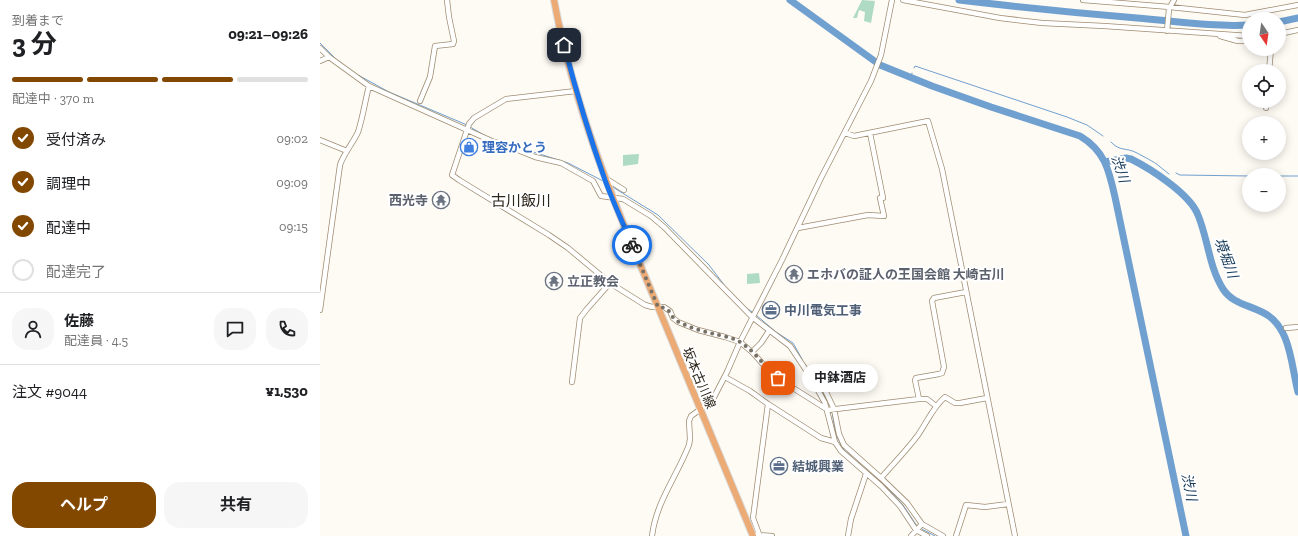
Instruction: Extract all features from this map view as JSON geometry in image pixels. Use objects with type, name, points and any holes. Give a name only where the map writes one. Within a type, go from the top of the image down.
[{"type":"main road","name":"坂本古川線","points":[[554,0],[576,92],[604,177],[701,410],[756,535]]},
{"type":"street","points":[[420,101],[430,77],[435,46],[453,44],[454,41],[449,18],[448,0]]},
{"type":"street","points":[[652,536],[658,508],[689,445],[689,421],[691,416],[712,401],[725,377],[740,342],[875,72],[880,57],[892,0]]},
{"type":"street","points":[[903,0],[1000,18],[1042,23],[1242,36]]},
{"type":"street","points":[[1083,0],[1246,14],[1298,5]]},
{"type":"street","points":[[1167,30],[1170,8],[1174,0]]},
{"type":"street","points":[[1286,33],[1298,30]]},
{"type":"street","points":[[1217,34],[1227,39],[1242,41]]},
{"type":"street","points":[[320,48],[329,57],[369,86],[494,142],[535,157],[561,163],[593,181],[600,196],[623,199],[651,216],[769,330],[790,346],[831,409],[835,442],[841,451],[869,473],[881,478],[907,503],[919,527],[943,536]]},
{"type":"street","points":[[320,61],[329,57]]},
{"type":"street","points":[[320,310],[340,165],[358,130],[369,86]]},
{"type":"street","points":[[576,92],[506,100],[474,118],[469,124],[452,175],[568,248],[610,283],[645,305],[664,307],[668,309],[678,322],[698,330],[725,336],[740,342],[774,375],[831,409],[919,399],[927,399],[936,406]]},
{"type":"street","points":[[845,133],[854,136],[928,121],[942,169],[1014,536]]},
{"type":"street","points":[[798,228],[868,215],[884,216],[880,198],[883,198],[870,133]]},
{"type":"street","points":[[320,140],[347,151]]},
{"type":"street","points":[[604,177],[624,190]]},
{"type":"street","points":[[572,382],[580,318],[610,283]]},
{"type":"street","points":[[919,399],[915,380],[916,378],[942,373],[944,367],[932,301],[934,298],[966,292]]},
{"type":"street","points":[[1286,328],[1298,327]]},
{"type":"street","points":[[752,352],[761,343],[769,330]]},
{"type":"street","points":[[725,377],[750,391],[821,438],[835,442]]},
{"type":"street","points":[[825,390],[844,445],[927,536]]},
{"type":"street","points":[[881,478],[918,436],[936,406],[945,397],[955,403],[987,398]]},
{"type":"street","points":[[768,404],[753,518],[756,535],[772,536]]},
{"type":"street","points":[[848,536],[851,519],[869,473]]},
{"type":"street","points":[[956,536],[966,505],[985,507],[1008,504]]},
{"type":"street","points":[[911,536],[919,527]]},
{"type":"green space","points":[[862,0],[875,1],[871,23],[864,21],[865,12],[859,10],[857,18],[853,18]]},
{"type":"green space","points":[[639,154],[638,164],[623,166],[623,155]]},
{"type":"green space","points":[[759,273],[760,283],[747,284],[747,274]]},
{"type":"waterway","name":"渋川","points":[[790,0],[880,65],[932,86],[991,107],[1080,136],[1095,148],[1105,162],[1111,178],[1186,536]]},
{"type":"waterway","points":[[959,0],[1048,10],[1193,23],[1242,25]]},
{"type":"waterway","points":[[1286,21],[1298,18]]},
{"type":"waterway","points":[[320,43],[337,60]]},
{"type":"waterway","points":[[914,68],[915,66],[1067,117],[1087,125],[1103,136]]},
{"type":"waterway","name":"渋川","points":[[911,78],[912,73]]},
{"type":"waterway","points":[[358,75],[389,92],[467,125]]},
{"type":"waterway","points":[[470,127],[484,135]]},
{"type":"waterway","points":[[1111,142],[1117,147],[1133,151],[1148,159],[1169,174]]},
{"type":"waterway","points":[[508,144],[568,163],[605,182]]},
{"type":"waterway","name":"境堀川","points":[[1105,162],[1126,158],[1131,159],[1169,183],[1194,207],[1201,224],[1215,272],[1223,289],[1231,298],[1262,312],[1272,318],[1279,326],[1288,347],[1298,392]]},
{"type":"waterway","points":[[1176,173],[1180,175],[1242,176]]},
{"type":"waterway","points":[[1286,176],[1298,176]]},
{"type":"waterway","points":[[611,186],[658,215],[709,265],[725,286],[746,308],[754,313]]},
{"type":"waterway","points":[[756,315],[776,332],[793,343],[802,359]]},
{"type":"waterway","points":[[803,362],[815,378],[830,405]]},
{"type":"waterway","points":[[832,412],[836,435],[844,450],[892,493],[903,505],[917,526]]},
{"type":"waterway","points":[[920,528],[935,536]]},
{"type":"way so far","points":[[632,245],[658,307],[668,309],[673,318],[678,322],[698,330],[725,336],[740,342],[778,378]]},
{"type":"place","name":"理容かとう","points":[[469,147]]},
{"type":"place","name":"西光寺","points":[[441,200]]},
{"type":"place","name":"エホバの証人の王国会館 大崎古川","points":[[794,274]]},
{"type":"place","name":"立正教会","points":[[554,281]]},
{"type":"place","name":"中川電気工事","points":[[771,310]]},
{"type":"place","name":"中鉢酒店","points":[[778,378]]},
{"type":"place","name":"結城興業","points":[[779,466]]},
{"type":"district","name":"古川飯川","points":[[521,201]]},
{"type":"route","points":[[564,45],[576,92],[590,137],[632,245]]}]
